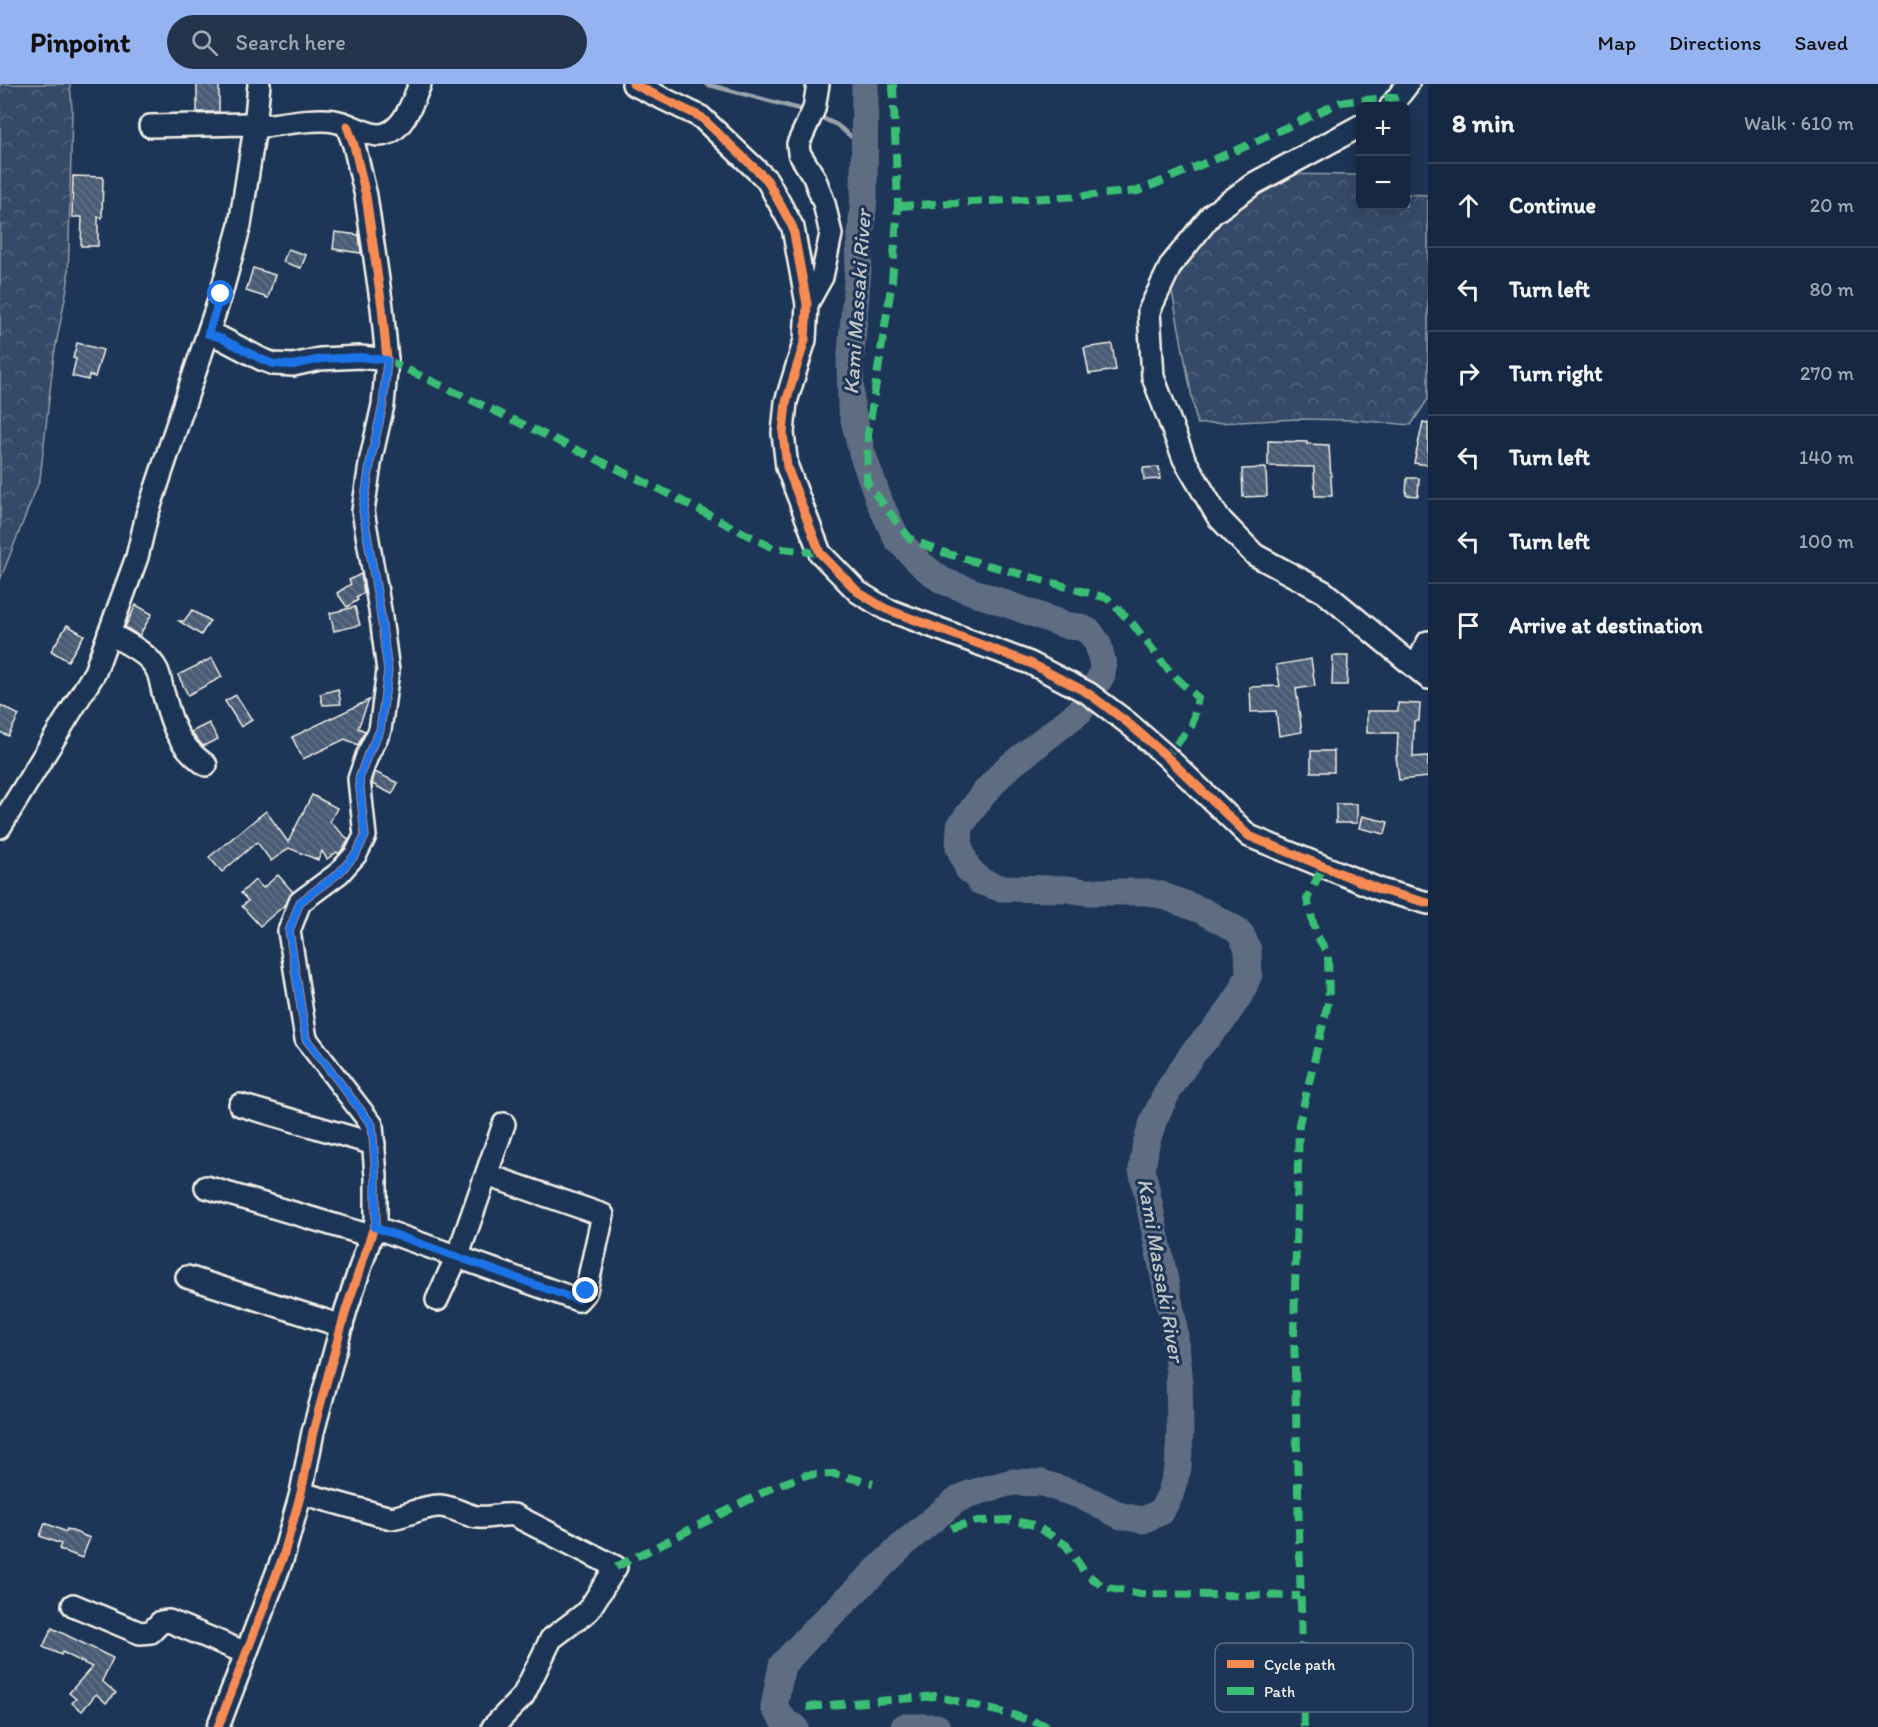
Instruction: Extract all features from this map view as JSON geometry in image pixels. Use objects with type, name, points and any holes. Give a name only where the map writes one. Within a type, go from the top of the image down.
[{"type":"street","points":[[0,827],[95,672],[137,557],[147,516],[221,294],[240,225],[259,84]]},
{"type":"street","points":[[150,126],[248,124],[255,127],[334,120],[379,135],[391,132],[400,125],[420,84]]},
{"type":"street","points":[[633,84],[701,117],[768,180],[794,228],[807,304],[805,340],[786,402],[783,433],[787,467],[820,553],[858,592],[886,609],[1030,663],[1088,693],[1165,755],[1248,836],[1381,890],[1428,903]]},
{"type":"street","points":[[807,304],[822,277],[831,234],[824,203],[814,177],[799,153],[798,144],[814,109],[818,84]]},
{"type":"street","points":[[1394,102],[1408,84]]},
{"type":"street","points":[[218,1727],[283,1557],[301,1493],[313,1432],[342,1326],[376,1221],[376,1176],[372,1125],[306,1039],[289,931],[300,902],[339,873],[356,854],[365,836],[359,779],[380,730],[388,671],[363,511],[371,458],[383,405],[387,360],[366,196],[347,126]]},
{"type":"street","points":[[1356,128],[1255,183],[1212,214],[1171,265],[1149,311],[1153,377],[1184,459],[1218,517],[1255,555],[1324,592],[1422,672],[1428,642]]},
{"type":"street","points":[[208,334],[274,364],[293,365],[321,359],[360,357],[387,360]]},
{"type":"street","points":[[109,633],[142,653],[156,669],[177,735],[190,753],[206,765]]},
{"type":"street","points":[[240,1105],[374,1144]]},
{"type":"street","points":[[437,1300],[456,1257],[504,1124]]},
{"type":"street","points":[[206,1187],[456,1257],[578,1300],[586,1291],[603,1215],[487,1174]]},
{"type":"street","points":[[187,1277],[342,1326]]},
{"type":"street","points":[[301,1493],[391,1518],[442,1506],[480,1518],[514,1515],[616,1567],[588,1611],[551,1638],[523,1696],[493,1727]]},
{"type":"street","points":[[73,1605],[140,1633],[151,1632],[161,1622],[169,1621],[246,1653]]},
{"type":"green space","points":[[0,84],[70,84],[72,109],[68,283],[54,355],[40,479],[0,580]]},
{"type":"green space","points":[[1262,174],[1356,175],[1356,210],[1410,210],[1410,194],[1428,195],[1428,399],[1411,425],[1355,420],[1297,419],[1197,424],[1172,292],[1190,229]]},
{"type":"building","points":[[197,84],[219,84],[219,112],[197,112]]},
{"type":"building","points":[[73,176],[103,177],[102,218],[98,217],[98,246],[81,246],[82,217],[72,217]]},
{"type":"building","points":[[335,232],[359,235],[361,253],[333,249]]},
{"type":"building","points":[[288,249],[306,255],[301,268],[283,262]]},
{"type":"building","points":[[253,268],[275,275],[268,298],[246,291]]},
{"type":"building","points":[[77,343],[103,350],[95,377],[89,375],[88,380],[72,376]]},
{"type":"building","points":[[1112,344],[1116,370],[1089,374],[1084,348]]},
{"type":"building","points":[[1423,422],[1428,423],[1428,465],[1414,463]]},
{"type":"building","points":[[1268,441],[1329,445],[1332,496],[1315,496],[1314,467],[1268,466]]},
{"type":"building","points":[[1159,467],[1160,479],[1144,480],[1143,468]]},
{"type":"building","points":[[1266,468],[1267,496],[1243,497],[1242,469]]},
{"type":"building","points":[[1407,478],[1419,478],[1418,496],[1406,495]]},
{"type":"building","points":[[361,574],[364,593],[356,597],[358,600],[347,607],[337,593],[351,584],[349,580]]},
{"type":"building","points":[[136,605],[152,614],[139,636],[125,627]]},
{"type":"building","points":[[355,607],[360,625],[334,631],[330,613]]},
{"type":"building","points":[[192,610],[210,621],[201,635],[179,621],[184,621]]},
{"type":"building","points":[[67,625],[84,635],[68,661],[51,651]]},
{"type":"building","points":[[1333,656],[1348,656],[1347,685],[1332,685]]},
{"type":"building","points":[[212,658],[222,677],[188,695],[178,675]]},
{"type":"building","points":[[1311,659],[1315,686],[1296,689],[1302,732],[1279,736],[1276,711],[1251,712],[1250,687],[1280,686],[1276,665]]},
{"type":"building","points":[[338,689],[341,704],[323,705],[320,694]]},
{"type":"building","points":[[236,695],[252,720],[241,727],[225,701]]},
{"type":"building","points":[[369,700],[358,728],[365,731],[358,745],[345,739],[303,759],[292,737]]},
{"type":"building","points":[[1398,703],[1420,704],[1419,721],[1414,721],[1413,757],[1428,756],[1428,777],[1399,780],[1396,756],[1398,733],[1367,733],[1367,711],[1398,711]]},
{"type":"building","points":[[0,705],[19,715],[8,736],[0,732]]},
{"type":"building","points":[[209,723],[218,739],[203,746],[191,732]]},
{"type":"building","points":[[1311,751],[1334,751],[1334,772],[1311,772]]},
{"type":"building","points":[[375,772],[398,783],[392,794],[372,784]]},
{"type":"building","points":[[312,795],[337,808],[330,822],[349,840],[339,854],[337,852],[327,859],[322,851],[318,860],[289,848],[271,861],[257,842],[222,872],[209,857],[266,811],[288,842]]},
{"type":"building","points":[[1336,804],[1357,804],[1357,823],[1336,823]]},
{"type":"building","points":[[1362,816],[1388,822],[1385,834],[1359,828]]},
{"type":"building","points":[[278,875],[293,892],[286,904],[260,926],[242,906],[248,901],[241,893],[255,880],[263,888]]},
{"type":"building","points":[[45,1523],[66,1532],[67,1529],[90,1538],[82,1558],[59,1549],[61,1544],[40,1536]]},
{"type":"building","points":[[52,1628],[113,1658],[102,1681],[116,1693],[106,1703],[96,1694],[82,1711],[72,1703],[76,1699],[69,1693],[92,1667],[62,1652],[61,1655],[43,1647]]},
{"type":"waterway","points":[[706,84],[807,111]]},
{"type":"waterway","name":"Kami Massaki River","points":[[795,1727],[787,1724],[774,1707],[782,1665],[907,1541],[955,1501],[969,1494],[1012,1482],[1042,1483],[1079,1495],[1121,1516],[1143,1520],[1161,1512],[1170,1495],[1178,1468],[1179,1372],[1173,1320],[1142,1169],[1146,1144],[1154,1119],[1169,1089],[1193,1053],[1223,1020],[1241,993],[1249,974],[1248,950],[1237,930],[1203,911],[1161,895],[1147,892],[1000,888],[979,881],[968,869],[959,847],[960,826],[985,792],[1005,770],[1080,711],[1102,675],[1103,665],[1098,644],[1090,632],[943,581],[923,566],[897,539],[880,503],[862,453],[851,407],[850,365],[864,197],[865,84]]},
{"type":"waterway","points":[[818,116],[837,125],[864,147]]},
{"type":"waterway","name":"Kami Massaki River","points":[[904,1727],[937,1727]]},
{"type":"marked path","points":[[893,84],[898,206],[892,281],[868,434],[867,483],[910,539],[948,554],[1107,598],[1132,623],[1170,672],[1198,698],[1192,725],[1165,755]]},
{"type":"marked path","points":[[898,206],[1138,191],[1244,147],[1341,102],[1398,97]]},
{"type":"marked path","points":[[387,360],[649,484],[773,548],[820,553]]},
{"type":"marked path","points":[[1302,1643],[1294,1332],[1299,1124],[1329,999],[1328,954],[1316,934],[1307,899],[1323,867]]},
{"type":"marked path","points":[[616,1567],[776,1486],[806,1475],[834,1474],[873,1483]]},
{"type":"marked path","points":[[951,1528],[978,1521],[1010,1520],[1034,1525],[1066,1545],[1085,1573],[1104,1587],[1141,1594],[1300,1596]]},
{"type":"marked path","points":[[807,1707],[936,1696],[1051,1727]]},
{"type":"marked path","points":[[1304,1712],[1304,1727]]},
{"type":"cycle path","points":[[633,84],[701,117],[767,180],[793,228],[807,304],[805,340],[786,402],[783,433],[787,467],[820,553],[858,592],[886,609],[1030,663],[1088,693],[1165,755],[1249,836],[1381,890],[1428,903]]},
{"type":"cycle path","points":[[218,1727],[283,1557],[301,1493],[313,1432],[346,1310],[376,1221],[376,1176],[372,1125],[306,1039],[289,931],[300,902],[339,873],[356,854],[365,836],[359,779],[380,730],[388,671],[363,511],[371,458],[383,405],[387,360],[366,196],[347,126]]},
{"type":"route","points":[[221,294],[208,334],[234,344],[261,359],[274,364],[293,365],[321,359],[360,357],[387,360],[383,405],[371,458],[363,511],[388,671],[380,730],[359,779],[365,836],[356,854],[339,873],[300,902],[289,931],[306,1039],[372,1125],[376,1176],[374,1227],[578,1300],[586,1291]]}]
